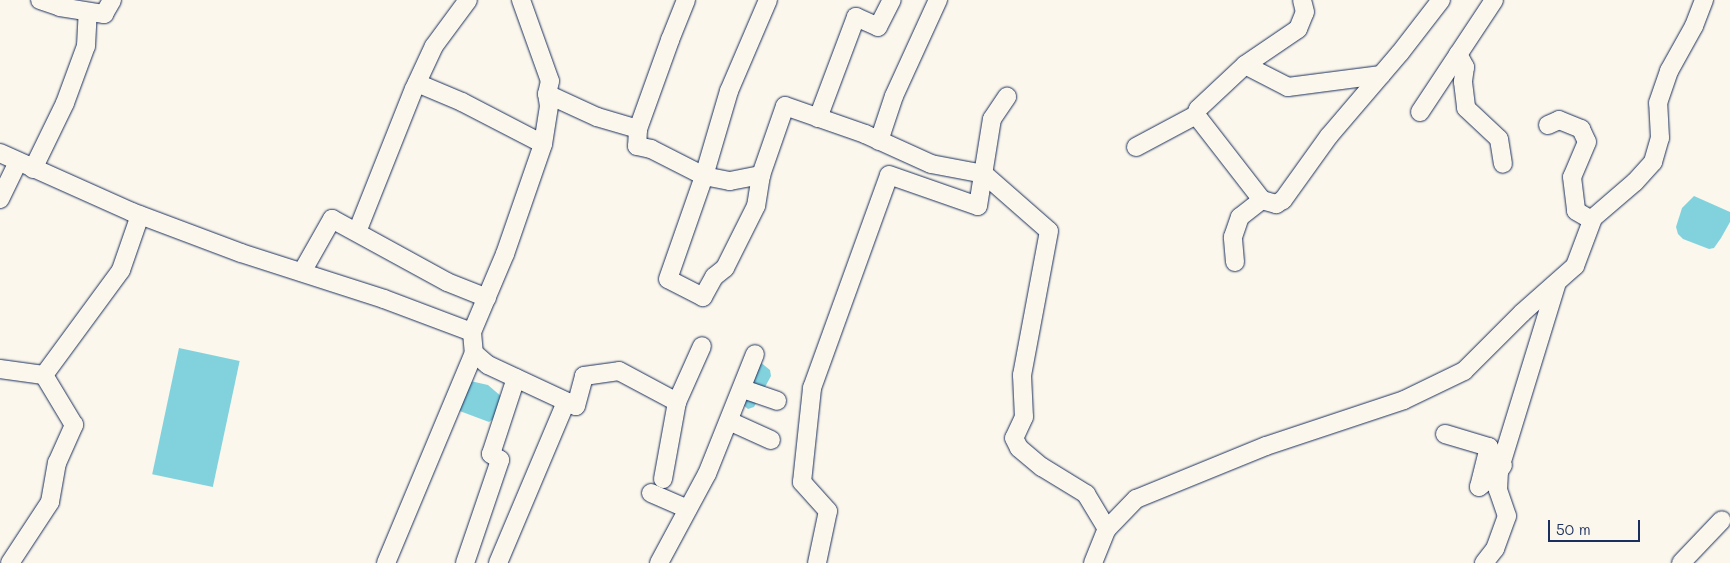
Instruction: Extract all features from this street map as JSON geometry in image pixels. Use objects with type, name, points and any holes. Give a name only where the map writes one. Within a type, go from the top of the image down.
[{"type":"street","points":[[40,0],[60,8],[104,14],[112,0]]},
{"type":"street","points":[[357,232],[417,83],[434,46],[468,0]]},
{"type":"street","points":[[386,563],[474,353],[472,332],[505,254],[544,144],[549,106],[547,94],[550,81],[521,0]]},
{"type":"street","points":[[686,0],[638,130],[637,146],[651,149],[704,176],[730,181],[761,175]]},
{"type":"street","points":[[768,0],[729,91],[704,176],[668,278],[703,297],[714,277],[725,268],[756,206],[761,175],[784,106],[879,141],[931,164],[984,174],[1049,231],[1022,375],[1024,417],[1014,438],[1019,448],[1042,467],[1086,494],[1107,529]]},
{"type":"street","points":[[818,118],[856,17],[878,27],[892,0]]},
{"type":"street","points":[[879,141],[894,96],[938,0]]},
{"type":"street","points":[[1136,147],[1196,115],[1198,109],[1245,65],[1298,29],[1305,12],[1302,0]]},
{"type":"street","points":[[1196,115],[1262,200],[1276,204],[1283,200],[1328,136],[1381,75],[1441,0]]},
{"type":"street","points":[[1420,112],[1494,0]]},
{"type":"street","points":[[1093,563],[1107,529],[1136,499],[1266,446],[1404,400],[1464,371],[1522,313],[1575,266],[1593,218],[1635,182],[1653,162],[1660,138],[1658,103],[1669,71],[1694,26],[1704,0]]},
{"type":"street","points":[[0,199],[26,166],[65,103],[86,46],[88,12]]},
{"type":"street","points":[[1458,54],[1465,68],[1462,82],[1466,108],[1499,139],[1503,164]]},
{"type":"street","points":[[1245,65],[1288,87],[1381,75]]},
{"type":"street","points":[[417,83],[462,102],[544,144]]},
{"type":"street","points":[[547,94],[597,117],[638,130]]},
{"type":"street","points":[[817,563],[828,511],[802,482],[812,388],[889,175],[978,206],[992,119],[1007,97]]},
{"type":"street","points":[[1548,124],[1559,120],[1581,129],[1587,142],[1572,177],[1576,210],[1588,218],[1593,218]]},
{"type":"street","points":[[0,153],[140,215],[241,253],[384,299],[472,332]]},
{"type":"street","points":[[1236,262],[1233,237],[1240,217],[1262,200]]},
{"type":"street","points":[[44,375],[121,270],[140,215]]},
{"type":"street","points":[[302,272],[332,219],[447,282],[487,298]]},
{"type":"street","points":[[1484,563],[1495,549],[1506,516],[1498,490],[1499,471],[1558,282]]},
{"type":"street","points":[[663,479],[677,402],[702,346]]},
{"type":"street","points":[[474,353],[488,365],[576,406],[584,376],[619,372],[677,402]]},
{"type":"street","points":[[658,563],[707,474],[743,389],[755,354]]},
{"type":"street","points":[[0,369],[44,375]]},
{"type":"street","points":[[10,563],[50,502],[58,463],[74,425],[44,375]]},
{"type":"street","points":[[465,563],[500,460],[491,454],[516,378]]},
{"type":"street","points":[[743,389],[777,401]]},
{"type":"street","points":[[498,563],[566,402]]},
{"type":"street","points":[[729,421],[770,440]]},
{"type":"street","points":[[1445,434],[1489,447],[1478,487],[1499,471],[1511,454]]},
{"type":"street","points":[[652,493],[688,509]]},
{"type":"street","points":[[1681,563],[1722,520]]},
{"type":"water","points":[[1694,196],[1730,212],[1730,222],[1714,248],[1709,249],[1683,239],[1678,234],[1676,227],[1682,208]]},
{"type":"water","points":[[179,348],[240,361],[213,487],[152,474]]},
{"type":"water","points":[[760,362],[770,370],[771,376],[754,407],[748,409],[743,405],[753,387],[754,377]]},
{"type":"water","points":[[457,378],[488,385],[509,403],[500,414],[489,422],[449,407]]}]
